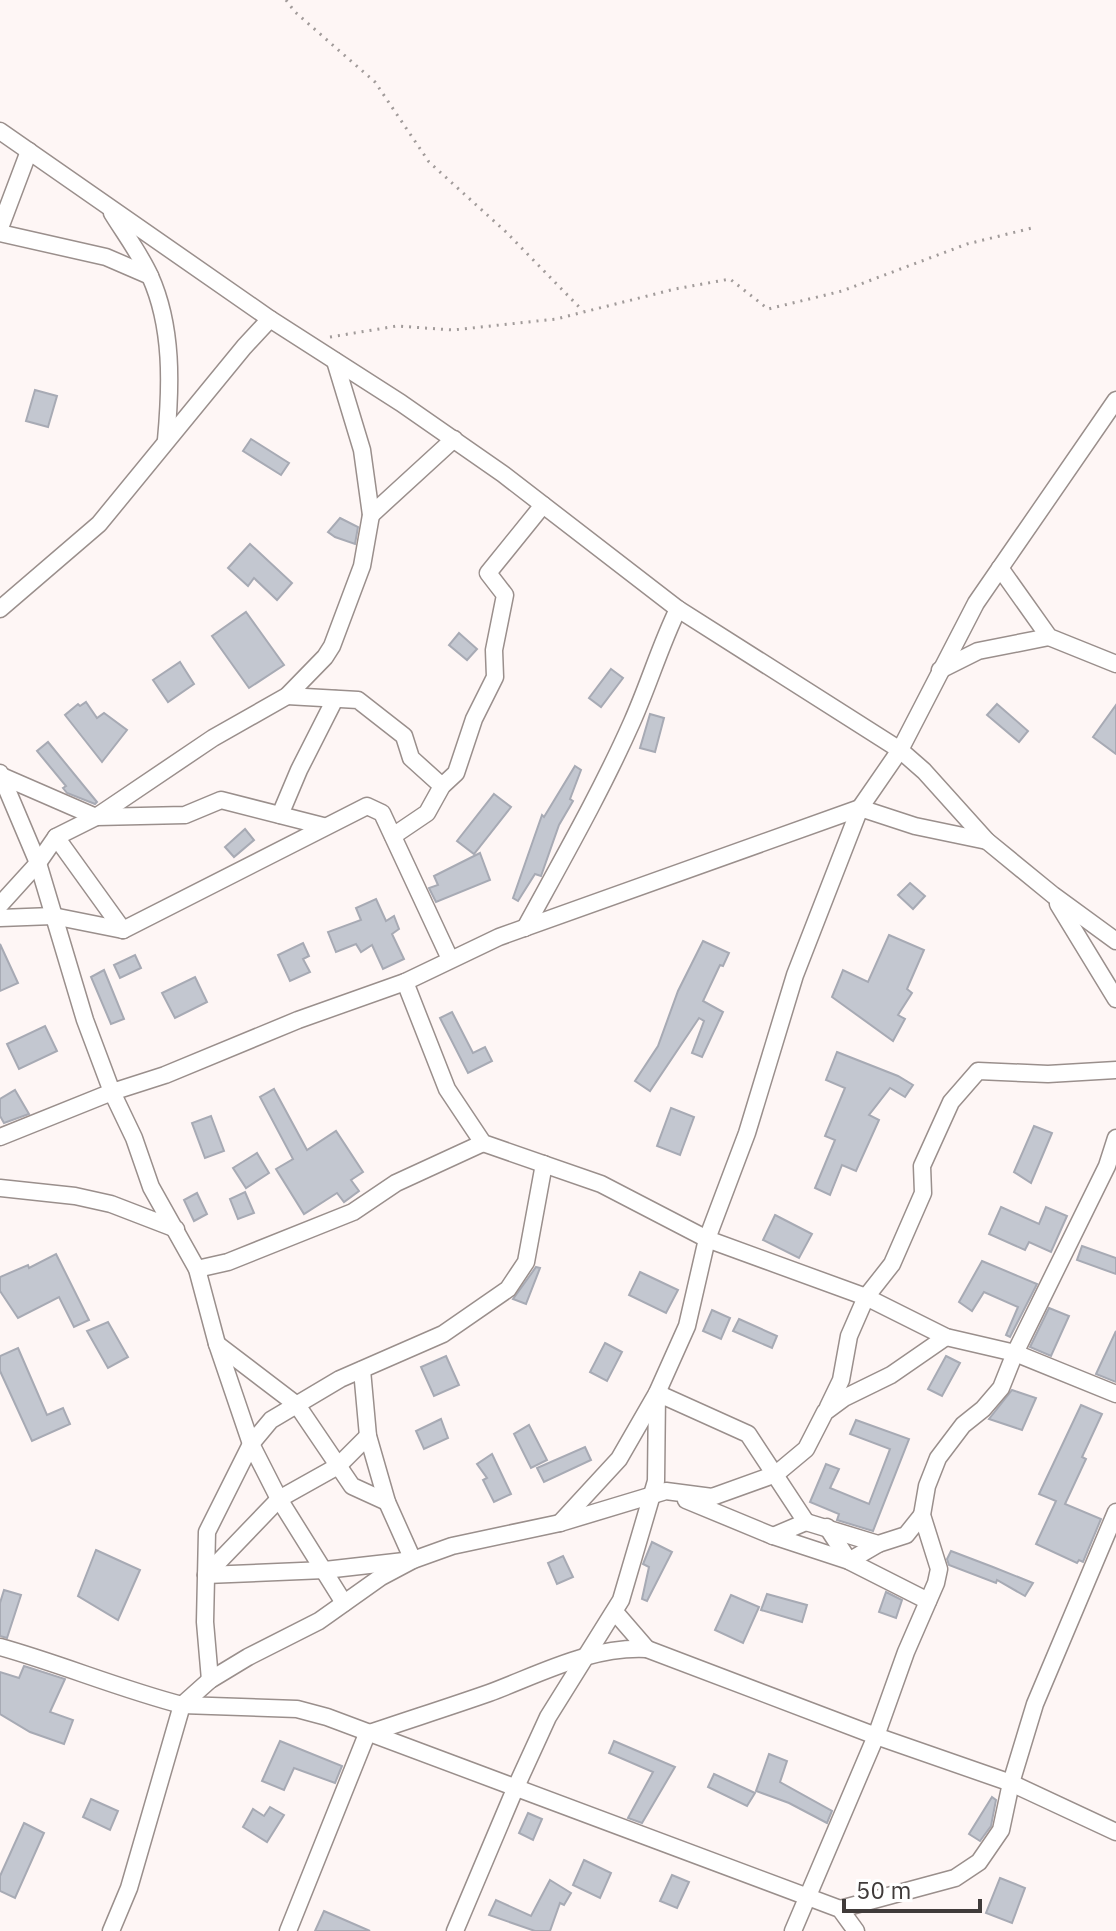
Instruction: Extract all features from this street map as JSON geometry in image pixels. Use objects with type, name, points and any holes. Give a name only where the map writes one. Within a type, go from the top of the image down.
[{"type":"street","points":[[0,131],[270,319],[454,439],[678,609],[900,750],[924,771],[987,841],[1116,941]]},
{"type":"street","points":[[29,151],[0,231],[106,257],[150,276]]},
{"type":"street","points":[[109,208],[150,276],[161,307],[167,335],[169,410],[166,441]]},
{"type":"street","points":[[0,609],[99,524],[270,319]]},
{"type":"street","points":[[0,905],[38,863],[56,837],[96,817],[213,738],[287,696],[332,646],[362,566],[371,515],[362,450],[335,361]]},
{"type":"street","points":[[560,1523],[619,1459],[657,1393],[687,1326],[707,1239],[747,1133],[795,975],[860,808],[900,750],[976,603],[1116,400]]},
{"type":"street","points":[[371,515],[454,439]]},
{"type":"street","points":[[393,836],[427,813],[442,786],[456,773],[474,719],[495,677],[494,650],[505,595],[488,573],[543,505]]},
{"type":"street","points":[[1000,568],[1049,637],[1116,664]]},
{"type":"street","points":[[525,928],[633,721],[660,644],[678,609]]},
{"type":"street","points":[[940,670],[978,651],[1049,637]]},
{"type":"street","points":[[287,696],[358,700],[404,736],[411,758],[442,786]]},
{"type":"street","points":[[280,815],[335,699]]},
{"type":"street","points":[[2,775],[96,817],[185,815],[221,800],[323,826]]},
{"type":"street","points":[[2,775],[38,863],[85,1020],[112,1092],[134,1138],[151,1187],[197,1269],[217,1344],[251,1444],[279,1499],[344,1603]]},
{"type":"street","points":[[0,918],[53,916],[123,930],[367,806],[382,813],[450,959]]},
{"type":"street","points":[[0,1137],[112,1092],[165,1075],[298,1020],[405,982],[450,959],[525,928],[860,808],[915,826],[987,841]]},
{"type":"street","points":[[56,837],[123,930]]},
{"type":"street","points":[[1053,895],[1116,999]]},
{"type":"street","points":[[405,982],[447,1089],[483,1143],[601,1184],[707,1239],[866,1297],[946,1337],[1015,1353],[1116,1394]]},
{"type":"street","points":[[111,1931],[129,1888],[182,1705],[210,1680],[319,1621],[392,1569],[413,1560],[452,1546],[560,1523],[659,1494],[712,1497],[776,1474],[806,1449],[841,1380],[849,1336],[866,1297],[892,1264],[923,1193],[922,1166],[951,1102],[978,1071],[1048,1074],[1116,1070]]},
{"type":"street","points":[[793,1931],[876,1736],[939,1569],[922,1515],[927,1486],[938,1458],[963,1425],[983,1409],[1001,1388],[1015,1353],[1112,1166],[1116,1138]]},
{"type":"street","points":[[197,1269],[228,1262],[353,1212],[396,1183],[483,1143]]},
{"type":"street","points":[[210,1680],[205,1622],[207,1532],[251,1444],[271,1420],[340,1379],[443,1334],[508,1289],[526,1262],[544,1164]]},
{"type":"street","points":[[0,1188],[75,1196],[111,1204],[176,1229]]},
{"type":"street","points":[[825,1412],[844,1398],[891,1375],[946,1337]]},
{"type":"street","points":[[217,1344],[297,1405],[352,1486],[387,1502]]},
{"type":"street","points":[[362,1370],[368,1436],[387,1502],[413,1560]]},
{"type":"street","points":[[657,1393],[748,1434],[806,1522]]},
{"type":"street","points":[[455,1931],[548,1717],[615,1612],[659,1494],[656,1481],[657,1393]]},
{"type":"street","points":[[206,1575],[279,1499],[338,1466],[368,1436]]},
{"type":"street","points":[[659,1494],[849,1561],[928,1601]]},
{"type":"street","points":[[0,1647],[136,1693],[182,1705],[297,1709],[327,1717],[840,1909],[955,1878],[979,1862],[1001,1830],[1011,1783],[1035,1704],[1116,1512]]},
{"type":"street","points":[[849,1561],[878,1544],[906,1535],[922,1515]]},
{"type":"street","points":[[773,1536],[806,1522],[878,1544]]},
{"type":"street","points":[[827,1527],[849,1561]]},
{"type":"street","points":[[206,1575],[325,1570],[413,1560]]},
{"type":"street","points":[[615,1612],[647,1649]]},
{"type":"street","points":[[288,1931],[367,1734],[585,1656],[633,1648],[647,1649],[876,1736],[1011,1783],[1116,1832]]},
{"type":"street","points":[[840,1909],[856,1931]]},
{"type":"path","points":[[286,0],[295,12],[375,82],[429,162],[506,232],[584,312]]},
{"type":"path","points":[[305,341],[397,326],[453,330],[556,319],[675,289],[730,279],[768,309],[842,291],[967,244],[1032,228]]},
{"type":"building","points":[[35,390],[57,396],[48,427],[26,421]]},
{"type":"building","points":[[251,439],[289,463],[281,475],[243,451]]},
{"type":"building","points":[[340,518],[358,527],[355,544],[328,532]]},
{"type":"building","points":[[250,544],[292,583],[277,600],[254,578],[248,586],[228,568]]},
{"type":"building","points":[[246,612],[284,665],[249,688],[212,636]]},
{"type":"building","points":[[459,633],[477,649],[467,660],[449,645]]},
{"type":"building","points":[[180,662],[194,684],[168,702],[153,680]]},
{"type":"building","points":[[611,669],[623,678],[601,707],[589,698]]},
{"type":"building","points":[[86,702],[97,718],[104,713],[127,730],[102,762],[65,715],[78,704],[80,706]]},
{"type":"building","points":[[997,704],[1028,731],[1019,742],[987,715]]},
{"type":"building","points":[[1116,705],[1116,754],[1093,737]]},
{"type":"building","points":[[650,714],[664,718],[655,752],[640,748]]},
{"type":"building","points":[[48,742],[97,802],[95,804],[67,793],[63,788],[66,786],[37,751]]},
{"type":"building","points":[[575,766],[581,770],[570,799],[573,801],[559,825],[541,876],[535,874],[518,901],[513,898],[542,815],[544,817]]},
{"type":"building","points":[[494,794],[511,807],[474,854],[457,841]]},
{"type":"building","points":[[245,829],[254,840],[234,857],[225,847]]},
{"type":"building","points":[[480,853],[490,880],[436,902],[429,888],[438,885],[434,876]]},
{"type":"building","points":[[910,883],[925,896],[913,909],[898,895]]},
{"type":"building","points":[[376,899],[386,921],[394,916],[399,929],[392,934],[404,959],[383,969],[372,945],[361,952],[356,944],[336,952],[328,932],[361,920],[356,908]]},
{"type":"building","points":[[889,935],[924,950],[907,989],[912,993],[898,1015],[905,1019],[893,1041],[832,997],[843,970],[868,982]]},
{"type":"building","points":[[703,941],[729,953],[703,1001],[723,1012],[702,1057],[692,1053],[704,1021],[699,1018],[650,1091],[635,1081],[658,1046],[678,991]]},
{"type":"building","points":[[303,943],[309,956],[303,959],[310,972],[290,981],[278,955]]},
{"type":"building","points":[[0,944],[18,983],[0,991]]},
{"type":"building","points":[[135,955],[141,968],[120,978],[114,965]]},
{"type":"building","points":[[104,970],[124,1019],[111,1024],[91,977]]},
{"type":"building","points":[[195,977],[207,1002],[175,1018],[162,993]]},
{"type":"building","points":[[452,1012],[473,1053],[485,1047],[492,1061],[468,1073],[440,1018]]},
{"type":"building","points":[[45,1026],[57,1051],[19,1069],[7,1044]]},
{"type":"building","points":[[837,1052],[913,1085],[905,1097],[890,1088],[869,1115],[879,1120],[856,1171],[842,1165],[830,1195],[815,1188],[835,1140],[825,1136],[845,1088],[826,1080]]},
{"type":"building","points":[[274,1089],[307,1150],[336,1131],[363,1172],[351,1180],[359,1191],[344,1202],[337,1193],[304,1214],[276,1169],[293,1159],[260,1097]]},
{"type":"building","points":[[15,1090],[29,1114],[4,1123],[0,1116],[0,1099]]},
{"type":"building","points":[[671,1108],[694,1117],[680,1155],[657,1146]]},
{"type":"building","points":[[211,1116],[224,1151],[205,1158],[192,1123]]},
{"type":"building","points":[[1034,1126],[1052,1133],[1031,1183],[1014,1172]]},
{"type":"building","points":[[257,1153],[269,1173],[246,1188],[233,1168]]},
{"type":"building","points":[[245,1192],[254,1213],[238,1219],[230,1199]]},
{"type":"building","points":[[197,1193],[207,1214],[194,1221],[184,1200]]},
{"type":"building","points":[[1001,1207],[1039,1224],[1046,1207],[1067,1216],[1051,1252],[1029,1242],[1025,1250],[989,1234]]},
{"type":"building","points":[[775,1215],[812,1234],[799,1258],[763,1240]]},
{"type":"building","points":[[1082,1246],[1116,1258],[1116,1274],[1077,1260]]},
{"type":"building","points":[[56,1254],[89,1320],[74,1327],[59,1297],[18,1318],[0,1291],[0,1277],[28,1265],[29,1268]]},
{"type":"building","points":[[982,1261],[1037,1284],[1010,1337],[1006,1335],[1018,1307],[984,1292],[972,1311],[959,1302]]},
{"type":"building","points":[[536,1267],[540,1268],[526,1304],[513,1299]]},
{"type":"building","points":[[640,1272],[678,1290],[666,1313],[629,1295]]},
{"type":"building","points":[[1049,1308],[1069,1316],[1051,1356],[1030,1347]]},
{"type":"building","points":[[712,1310],[730,1318],[721,1339],[703,1331]]},
{"type":"building","points":[[739,1319],[777,1336],[772,1348],[733,1331]]},
{"type":"building","points":[[108,1322],[128,1357],[108,1368],[87,1331]]},
{"type":"building","points":[[1116,1331],[1116,1382],[1096,1374]]},
{"type":"building","points":[[605,1343],[622,1352],[607,1381],[590,1372]]},
{"type":"building","points":[[18,1348],[47,1415],[63,1408],[70,1424],[32,1441],[0,1371],[0,1356]]},
{"type":"building","points":[[446,1356],[459,1385],[434,1396],[421,1367]]},
{"type":"building","points":[[946,1356],[960,1363],[942,1396],[928,1389]]},
{"type":"building","points":[[1012,1390],[1036,1398],[1022,1430],[989,1419]]},
{"type":"building","points":[[1081,1405],[1102,1414],[1065,1504],[1101,1519],[1083,1562],[1079,1560],[1077,1563],[1036,1544],[1056,1501],[1039,1494]]},
{"type":"building","points":[[441,1419],[448,1438],[424,1449],[416,1431]]},
{"type":"building","points":[[856,1420],[909,1439],[873,1531],[837,1520],[839,1514],[810,1502],[826,1464],[839,1469],[830,1488],[869,1504],[890,1449],[850,1434]]},
{"type":"building","points":[[529,1425],[547,1460],[531,1468],[514,1434]]},
{"type":"building","points":[[585,1447],[591,1460],[544,1482],[537,1468]]},
{"type":"building","points":[[492,1454],[511,1494],[494,1502],[483,1480],[487,1478],[477,1464]]},
{"type":"building","points":[[652,1542],[672,1552],[647,1601],[642,1599],[649,1567],[643,1564]]},
{"type":"building","points":[[96,1550],[140,1570],[118,1620],[78,1596]]},
{"type":"building","points":[[951,1551],[1033,1583],[1025,1596],[997,1580],[996,1583],[949,1565],[947,1559]]},
{"type":"building","points":[[563,1556],[573,1577],[557,1584],[548,1563]]},
{"type":"building","points":[[4,1590],[21,1595],[7,1638],[0,1636],[0,1603]]},
{"type":"building","points":[[886,1592],[902,1600],[896,1618],[879,1612]]},
{"type":"building","points":[[767,1594],[807,1605],[802,1622],[761,1610]]},
{"type":"building","points":[[731,1595],[759,1607],[743,1643],[715,1630]]},
{"type":"building","points":[[24,1666],[65,1679],[50,1712],[73,1720],[64,1744],[30,1732],[0,1714],[0,1672],[19,1678]]},
{"type":"building","points":[[280,1741],[342,1766],[335,1783],[294,1768],[284,1790],[262,1781]]},
{"type":"building","points":[[614,1741],[675,1767],[642,1823],[628,1818],[653,1772],[609,1753]]},
{"type":"building","points":[[769,1754],[787,1761],[780,1782],[832,1811],[827,1823],[789,1803],[756,1791]]},
{"type":"building","points":[[714,1774],[755,1793],[747,1806],[708,1787]]},
{"type":"building","points":[[992,1797],[996,1800],[991,1826],[980,1841],[969,1834]]},
{"type":"building","points":[[91,1799],[118,1811],[110,1830],[83,1817]]},
{"type":"building","points":[[270,1807],[284,1815],[267,1842],[243,1827],[253,1809],[264,1816]]},
{"type":"building","points":[[528,1813],[542,1819],[533,1840],[519,1833]]},
{"type":"building","points":[[24,1823],[44,1833],[15,1898],[0,1891],[0,1876]]},
{"type":"building","points":[[584,1860],[611,1873],[600,1898],[573,1885]]},
{"type":"building","points":[[672,1875],[689,1882],[677,1908],[660,1901]]},
{"type":"building","points":[[1000,1878],[1025,1888],[1012,1923],[986,1913]]},
{"type":"building","points":[[550,1880],[571,1893],[564,1905],[560,1903],[550,1931],[535,1931],[489,1915],[496,1900],[531,1916]]},
{"type":"building","points":[[324,1911],[370,1931],[315,1931]]}]
